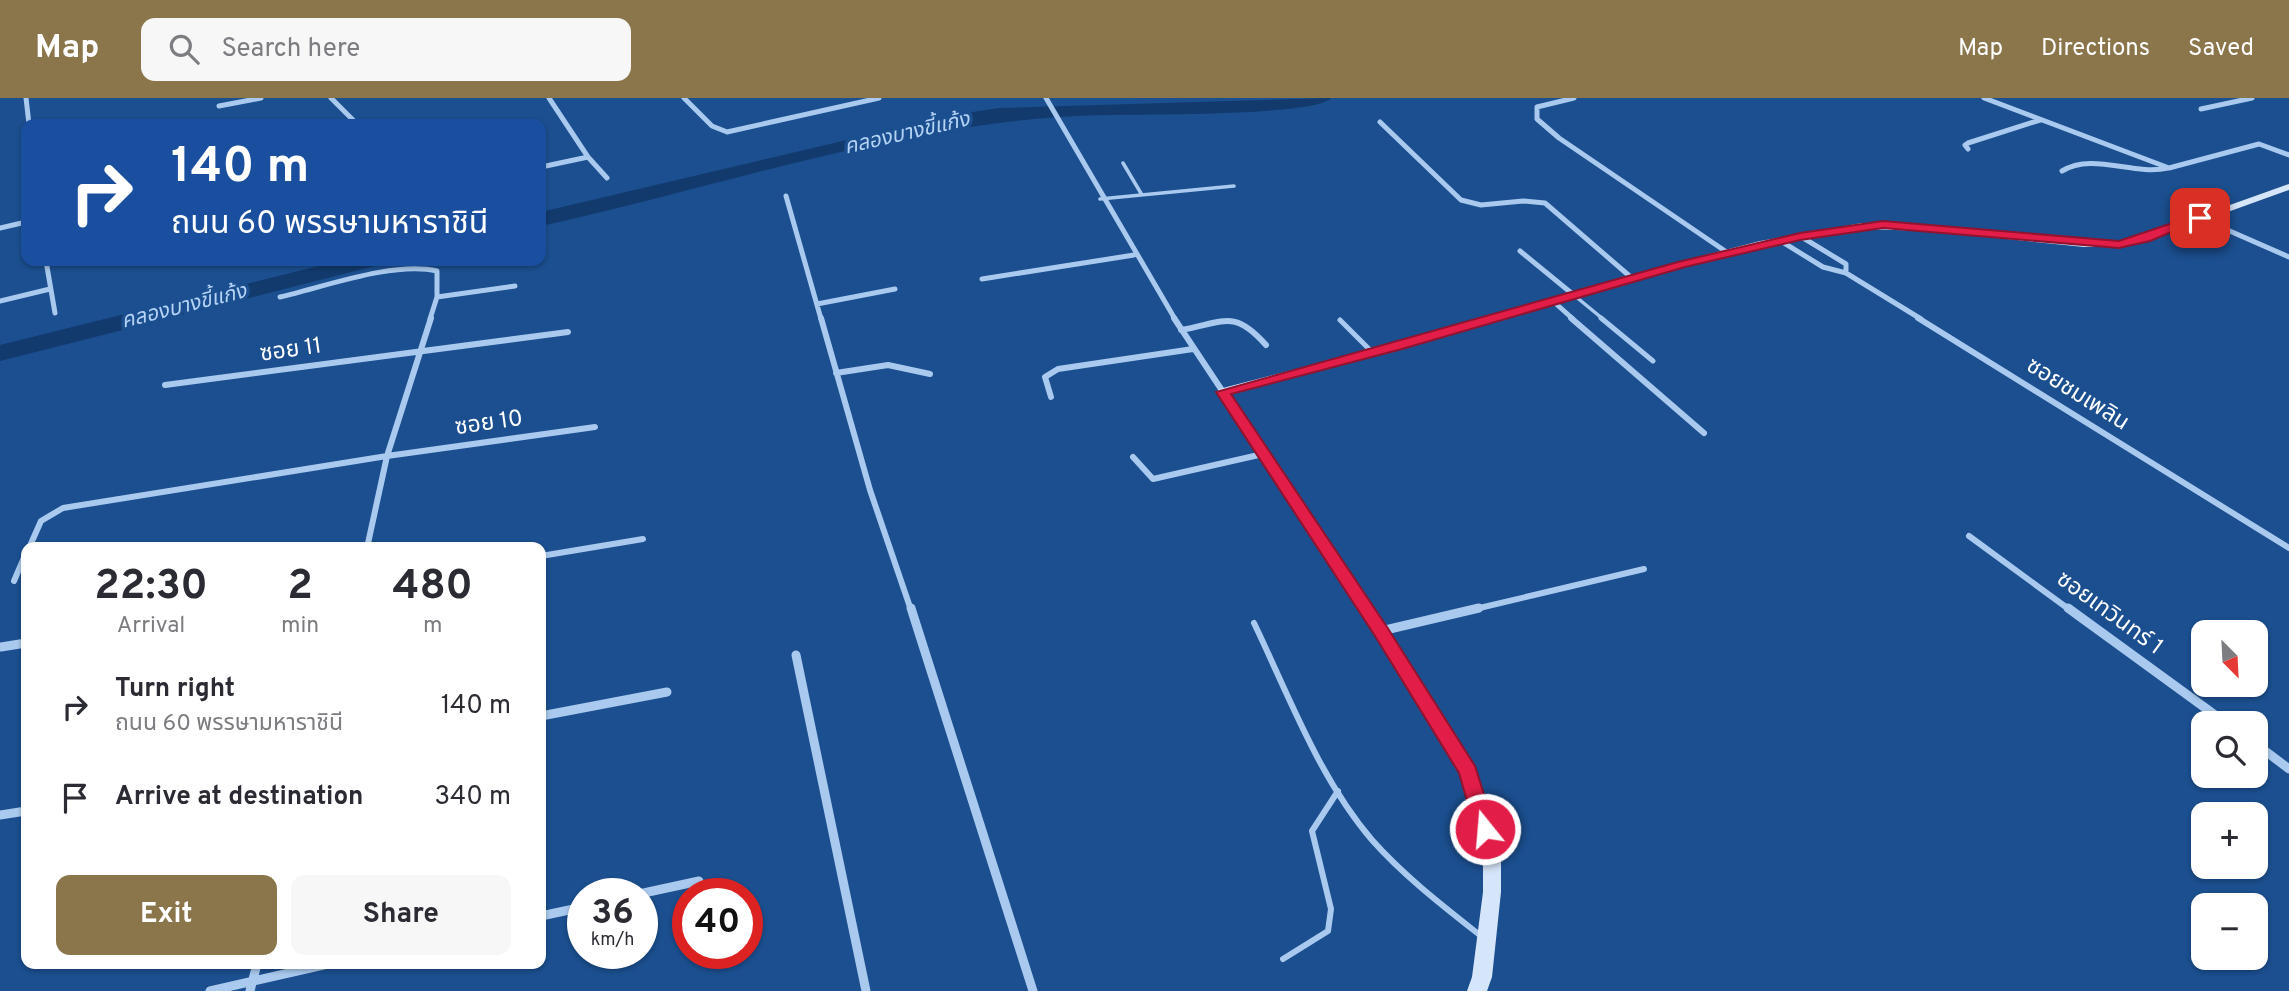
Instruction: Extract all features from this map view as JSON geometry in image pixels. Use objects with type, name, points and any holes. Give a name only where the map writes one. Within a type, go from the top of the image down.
[{"type":"street","points":[[26,98],[28,119]]},
{"type":"street","points":[[219,106],[261,98]]},
{"type":"street","points":[[331,98],[352,119]]},
{"type":"street","points":[[549,98],[588,157],[607,178]]},
{"type":"street","points":[[684,98],[712,126],[727,132],[878,98]]},
{"type":"street","points":[[1046,98],[1055,109],[1100,199],[1134,255],[1193,349],[1381,631],[1468,772],[1492,850],[1492,892],[1487,940],[1482,977],[1477,991]]},
{"type":"street","points":[[1574,98],[1537,107],[1537,119],[1559,138],[1728,253]]},
{"type":"street","points":[[1984,98],[2169,168]]},
{"type":"street","points":[[2201,109],[2252,98]]},
{"type":"street","points":[[1968,149],[1965,145],[1968,143],[2041,120]]},
{"type":"street","points":[[1380,122],[1461,200],[1471,205],[1530,199],[1545,204],[1633,279]]},
{"type":"street","points":[[2062,171],[2067,166],[2079,164],[2145,173],[2259,144],[2289,155]]},
{"type":"street","points":[[546,166],[588,157]]},
{"type":"street","points":[[1223,392],[1779,240],[1883,225],[2119,244],[2146,238],[2289,187]]},
{"type":"street","points":[[786,196],[870,491],[926,655],[1033,991]]},
{"type":"street","points":[[2200,218],[2289,257]]},
{"type":"street","points":[[0,228],[21,223]]},
{"type":"street","name":"ซอยชมเพลิน","points":[[1800,236],[1846,264],[1846,273]]},
{"type":"street","name":"ซอยชมเพลิน","points":[[1779,240],[1823,267],[1846,273],[2289,548]]},
{"type":"street","points":[[1520,251],[1575,296]]},
{"type":"street","points":[[982,279],[1134,255]]},
{"type":"street","points":[[47,266],[55,313]]},
{"type":"street","points":[[280,298],[398,271],[426,267],[437,271],[437,297],[387,456],[368,542]]},
{"type":"street","points":[[437,297],[515,286]]},
{"type":"street","points":[[0,301],[50,289]]},
{"type":"street","points":[[817,304],[895,289]]},
{"type":"street","points":[[1554,302],[1656,394],[1704,433]]},
{"type":"street","points":[[1181,330],[1235,320],[1248,325],[1266,345]]},
{"type":"street","name":"ซอย 11","points":[[165,385],[568,332]]},
{"type":"street","points":[[1051,397],[1045,377],[1058,369],[1193,349]]},
{"type":"street","points":[[836,373],[888,365],[930,374]]},
{"type":"street","name":"ซอย 10","points":[[32,542],[41,521],[63,508],[387,456],[595,427]]},
{"type":"street","points":[[1133,457],[1153,479],[1263,454]]},
{"type":"street","name":"ซอยเทวินทร์ 1","points":[[1969,536],[2210,711]]},
{"type":"street","points":[[546,555],[643,539]]},
{"type":"street","points":[[14,581],[21,565]]},
{"type":"street","points":[[1381,631],[1644,569]]},
{"type":"street","points":[[1,647],[21,644]]},
{"type":"street","points":[[796,655],[866,991]]},
{"type":"street","points":[[546,715],[667,692]]},
{"type":"street","points":[[2268,753],[2289,769]]},
{"type":"street","points":[[0,815],[21,812]]},
{"type":"street","points":[[546,915],[567,910]]},
{"type":"street","points":[[251,986],[256,969]]},
{"type":"street","points":[[209,991],[251,986],[310,969]]},
{"type":"lane","points":[[1123,163],[1142,195]]},
{"type":"lane","points":[[1100,199],[1234,186]]},
{"type":"lane","points":[[1575,296],[1653,361]]},
{"type":"lane","points":[[1340,320],[1373,353]]},
{"type":"lane","points":[[1254,623],[1338,792],[1360,824],[1413,881],[1487,940]]},
{"type":"lane","points":[[1283,959],[1328,931],[1331,909],[1312,831],[1338,792]]},
{"type":"waterway","name":"คลองบางขี้แก้ง","points":[[546,218],[953,121],[1045,111],[1229,107],[1321,98]]},
{"type":"waterway","name":"คลองบางขี้แก้ง","points":[[0,353],[347,266]]},
{"type":"route","points":[[1485,829],[1468,772],[1381,631],[1223,392],[1397,346],[1682,264],[1800,236],[1883,225],[2084,244],[2119,244],[2134,242],[2200,218]]}]
